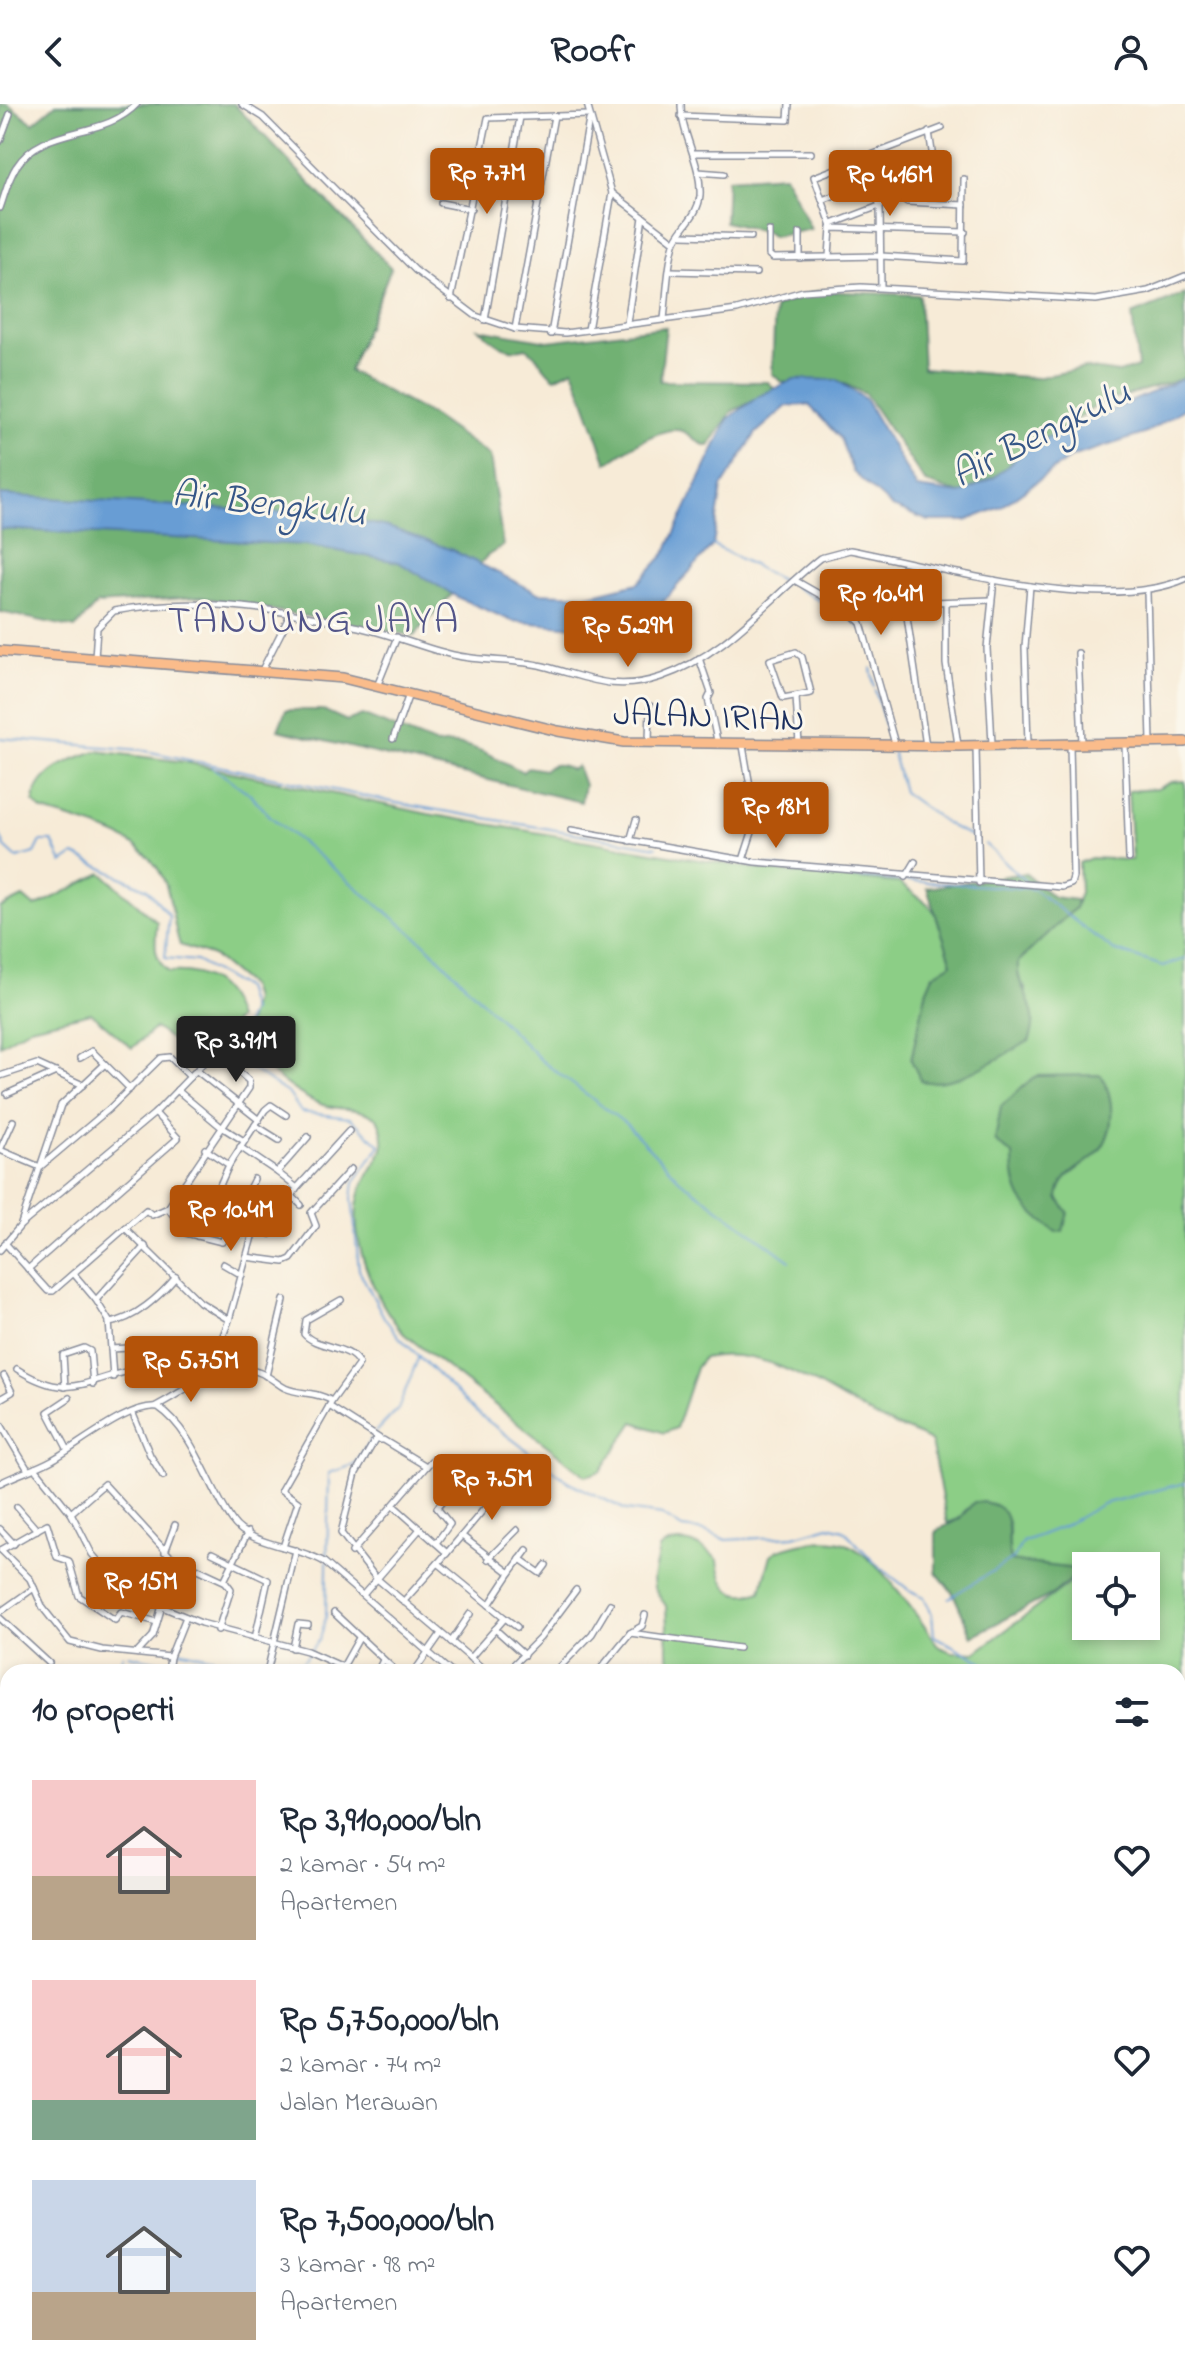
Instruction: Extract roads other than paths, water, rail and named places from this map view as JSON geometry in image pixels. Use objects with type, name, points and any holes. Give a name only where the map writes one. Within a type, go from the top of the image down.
[{"type":"main road","name":"JALAN IRIAN","points":[[0,651],[262,670],[378,684],[558,731],[649,743],[975,746],[1185,742]]},
{"type":"street","points":[[0,208],[14,169],[38,145],[112,123],[137,104]]},
{"type":"street","points":[[242,104],[263,117],[415,270],[451,299],[485,320],[515,329],[551,334],[588,330],[737,310],[803,291],[881,287],[1085,301],[1148,291],[1185,276]]},
{"type":"street","points":[[587,104],[612,193],[588,330]]},
{"type":"street","points":[[664,319],[674,241],[681,235],[698,205],[695,153],[681,116],[681,104]]},
{"type":"street","points":[[681,116],[788,120],[789,104]]},
{"type":"street","points":[[0,141],[10,114]]},
{"type":"street","points":[[515,329],[554,116]]},
{"type":"street","points":[[485,320],[520,117]]},
{"type":"street","points":[[451,299],[488,118],[589,117]]},
{"type":"street","points":[[551,334],[589,117]]},
{"type":"street","points":[[832,226],[814,177],[942,128]]},
{"type":"street","points":[[829,256],[828,230],[832,226],[937,184],[929,132]]},
{"type":"street","points":[[695,153],[811,153]]},
{"type":"street","points":[[862,158],[880,206],[881,287]]},
{"type":"street","points":[[822,200],[935,158]]},
{"type":"street","points":[[698,172],[724,174]]},
{"type":"street","points":[[769,231],[771,257],[881,256],[963,261],[964,179]]},
{"type":"street","points":[[612,193],[674,241]]},
{"type":"street","points":[[902,198],[907,202],[964,205]]},
{"type":"street","points":[[441,203],[471,210]]},
{"type":"street","points":[[627,323],[643,217]]},
{"type":"street","points":[[832,226],[965,232]]},
{"type":"street","points":[[800,233],[800,258]]},
{"type":"street","points":[[681,235],[751,237]]},
{"type":"street","points":[[671,271],[756,273]]},
{"type":"street","points":[[95,658],[97,628],[114,611],[209,604],[290,615],[397,637],[448,654],[542,666],[598,684],[648,681],[699,658],[740,631],[820,558],[843,549],[1030,586],[1147,591],[1185,579]]},
{"type":"street","points":[[992,745],[987,648],[994,580]]},
{"type":"street","points":[[796,581],[847,610],[865,633],[895,745]]},
{"type":"street","points":[[1028,745],[1025,660],[1030,586]]},
{"type":"street","points":[[1147,591],[1151,743]]},
{"type":"street","points":[[847,610],[905,603],[991,600]]},
{"type":"street","points":[[946,602],[946,664],[958,746]]},
{"type":"street","points":[[905,603],[926,746]]},
{"type":"street","points":[[262,670],[290,615]]},
{"type":"street","points":[[378,684],[397,637]]},
{"type":"street","points":[[1078,653],[1082,744]]},
{"type":"street","points":[[801,654],[811,693],[796,697],[780,696],[770,661],[773,657],[801,654]]},
{"type":"street","points":[[699,658],[711,693],[708,699],[718,745]]},
{"type":"street","points":[[393,739],[409,693]]},
{"type":"street","points":[[796,697],[800,746]]},
{"type":"street","points":[[649,743],[650,706]]},
{"type":"street","points":[[1125,743],[1129,859]]},
{"type":"street","points":[[571,830],[743,860],[906,877],[1062,887],[1073,881],[1069,744]]},
{"type":"street","points":[[743,746],[756,825],[743,860]]},
{"type":"street","points":[[975,746],[979,883]]},
{"type":"street","points":[[630,841],[636,820]]},
{"type":"street","points":[[906,877],[915,862]]},
{"type":"street","points":[[80,1058],[90,1051],[130,1089]]},
{"type":"street","points":[[0,1250],[5,1243],[21,1225],[155,1113],[212,1054],[218,1054],[250,1083],[168,1208],[152,1215],[146,1210],[50,1292],[5,1243]]},
{"type":"street","points":[[40,1167],[130,1089],[164,1055],[190,1077]]},
{"type":"street","points":[[0,1076],[35,1064],[83,1085]]},
{"type":"street","points":[[21,1225],[60,1106],[105,1064]]},
{"type":"street","points":[[196,1071],[279,1140]]},
{"type":"street","points":[[7,1094],[56,1072]]},
{"type":"street","points":[[177,1090],[297,1188]]},
{"type":"street","points":[[197,1236],[229,1165],[270,1105],[286,1115]]},
{"type":"street","points":[[28,1269],[178,1138],[155,1113]]},
{"type":"street","points":[[13,1121],[0,1150],[40,1167]]},
{"type":"street","points":[[211,1202],[270,1234],[297,1188],[349,1131]]},
{"type":"street","points":[[277,1172],[308,1137]]},
{"type":"street","points":[[205,1149],[229,1165]]},
{"type":"street","points":[[246,1257],[284,1262],[291,1259],[316,1226],[311,1213],[351,1169]]},
{"type":"street","points":[[168,1208],[180,1228],[197,1236],[223,1241],[254,1179]]},
{"type":"street","points":[[182,1186],[207,1210]]},
{"type":"street","points":[[249,1189],[282,1213]]},
{"type":"street","points":[[292,1196],[301,1205]]},
{"type":"street","points":[[0,1483],[133,1414],[156,1406],[210,1372],[229,1320],[255,1226]]},
{"type":"street","points":[[125,1228],[210,1310],[229,1320]]},
{"type":"street","points":[[96,1300],[145,1246]]},
{"type":"street","points":[[223,1264],[242,1275]]},
{"type":"street","points":[[74,1274],[96,1300],[109,1323],[113,1377]]},
{"type":"street","points":[[109,1323],[124,1320],[138,1308],[151,1304],[176,1277]]},
{"type":"street","points":[[266,1376],[284,1300]]},
{"type":"street","points":[[283,1547],[298,1501],[281,1490],[330,1404],[349,1381],[358,1360],[310,1340],[303,1330],[306,1320],[341,1300]]},
{"type":"street","points":[[65,1387],[64,1354],[84,1348],[90,1352],[93,1384]]},
{"type":"street","points":[[111,1349],[129,1348],[132,1370]]},
{"type":"street","points":[[17,1369],[35,1380],[65,1387],[93,1384],[132,1370],[150,1368],[185,1374],[236,1368],[266,1376],[287,1389],[315,1392],[375,1436],[426,1466]]},
{"type":"street","points":[[0,1399],[12,1392],[4,1376]]},
{"type":"street","points":[[68,1450],[48,1412],[69,1398]]},
{"type":"street","points":[[156,1406],[168,1415],[189,1444],[234,1524],[332,1567],[441,1664]]},
{"type":"street","points":[[133,1414],[150,1455],[163,1476]]},
{"type":"street","points":[[0,1423],[3,1434],[71,1513],[92,1554],[114,1580],[162,1606],[218,1630],[307,1651],[331,1664]]},
{"type":"street","points":[[375,1436],[356,1473],[340,1530],[352,1552],[376,1578],[477,1664]]},
{"type":"street","points":[[352,1552],[433,1460],[458,1481],[437,1508],[437,1512],[450,1524],[436,1543]]},
{"type":"street","points":[[71,1513],[104,1484],[165,1552],[225,1581],[231,1589],[218,1630]]},
{"type":"street","points":[[403,1602],[500,1490]]},
{"type":"street","points":[[394,1506],[447,1553]]},
{"type":"street","points":[[17,1507],[37,1530]]},
{"type":"street","points":[[126,1606],[115,1620],[81,1598],[69,1561],[57,1557],[48,1525],[1,1550],[34,1588],[43,1608],[70,1642],[169,1657]]},
{"type":"street","points":[[165,1552],[175,1525]]},
{"type":"street","points":[[0,1529],[14,1544]]},
{"type":"street","points":[[363,1595],[420,1529]]},
{"type":"street","points":[[488,1559],[517,1530]]},
{"type":"street","points":[[225,1581],[248,1532]]},
{"type":"street","points":[[462,1536],[510,1573]]},
{"type":"street","points":[[269,1664],[296,1550]]},
{"type":"street","points":[[489,1605],[527,1550]]},
{"type":"street","points":[[212,1553],[268,1580],[255,1638]]},
{"type":"street","points":[[520,1559],[540,1573],[546,1565]]},
{"type":"street","points":[[438,1563],[517,1627]]},
{"type":"street","points":[[0,1612],[34,1588]]},
{"type":"street","points":[[514,1664],[576,1590]]},
{"type":"street","points":[[563,1664],[592,1634],[610,1604]]},
{"type":"street","points":[[137,1653],[151,1638],[162,1606]]},
{"type":"street","points":[[121,1612],[157,1622]]},
{"type":"street","points":[[334,1613],[388,1664]]},
{"type":"street","points":[[451,1642],[470,1614]]},
{"type":"street","points":[[605,1664],[630,1633],[643,1625],[645,1615]]},
{"type":"street","points":[[168,1664],[186,1617]]},
{"type":"street","points":[[0,1618],[49,1663]]},
{"type":"street","points":[[470,1658],[505,1618]]},
{"type":"street","points":[[293,1648],[298,1624],[308,1625]]},
{"type":"street","points":[[495,1629],[524,1655]]},
{"type":"street","points":[[630,1633],[739,1648]]},
{"type":"street","points":[[418,1664],[440,1635]]},
{"type":"street","points":[[344,1664],[359,1638]]},
{"type":"street","points":[[381,1664],[383,1660]]},
{"type":"water","points":[[1185,378],[1185,408],[1144,434],[1071,457],[1001,507],[966,521],[929,521],[892,507],[853,472],[840,438],[809,405],[787,406],[756,433],[722,487],[713,545],[656,610],[595,629],[512,621],[459,598],[398,562],[306,545],[0,529],[0,495],[325,515],[388,527],[452,550],[538,593],[589,595],[638,583],[665,554],[728,419],[759,396],[794,379],[837,380],[865,399],[917,488],[960,494],[995,477],[1034,443]]},
{"type":"waterway","points":[[713,545],[785,582]]},
{"type":"waterway","points":[[795,587],[850,617],[860,628]]},
{"type":"waterway","points":[[871,668],[874,686]]},
{"type":"waterway","points":[[875,690],[889,739]]},
{"type":"waterway","points":[[0,738],[141,750],[402,804],[657,847]]},
{"type":"waterway","points":[[893,753],[903,792],[950,826],[975,838]]},
{"type":"waterway","points":[[212,767],[250,794],[271,817],[424,943],[542,1061],[626,1124],[680,1180],[790,1261]]},
{"type":"waterway","points":[[0,835],[5,847],[17,858],[35,853],[41,841],[52,841],[62,863],[74,855],[147,889],[169,915],[165,958],[196,961],[244,988],[251,1011],[232,1050],[236,1059],[289,1094],[301,1112],[350,1118],[380,1145],[354,1182],[352,1198],[359,1270],[385,1319],[400,1338],[476,1412],[569,1482],[626,1510],[662,1515],[682,1528],[705,1531],[726,1540],[794,1536],[829,1526],[844,1530],[875,1563],[909,1590],[924,1597],[932,1614],[934,1636],[987,1664]]},
{"type":"waterway","points":[[985,844],[1025,881]]},
{"type":"waterway","points":[[766,865],[823,875],[1033,889]]},
{"type":"waterway","points":[[1032,888],[1113,950],[1163,966],[1185,959]]},
{"type":"waterway","points":[[376,1432],[398,1409],[419,1356]]},
{"type":"waterway","points":[[301,1664],[320,1639],[326,1616],[329,1473],[354,1465],[372,1438]]},
{"type":"waterway","points":[[949,1598],[1014,1558],[1022,1542],[1066,1525],[1102,1504],[1185,1483]]},
{"type":"waterway","points":[[172,1664],[179,1650],[242,1664]]},
{"type":"waterway","points":[[120,1664],[123,1654]]},
{"type":"waterway","points":[[128,1655],[172,1664]]},
{"type":"waterway","points":[[206,1664],[216,1659]]},
{"type":"district","name":"TANJUNG JAYA","points":[[314,618]]},
{"type":"water label","name":"Air Bengkulu","points":[[1040,432]]},
{"type":"water label","name":"Air Bengkulu","points":[[269,502]]}]
